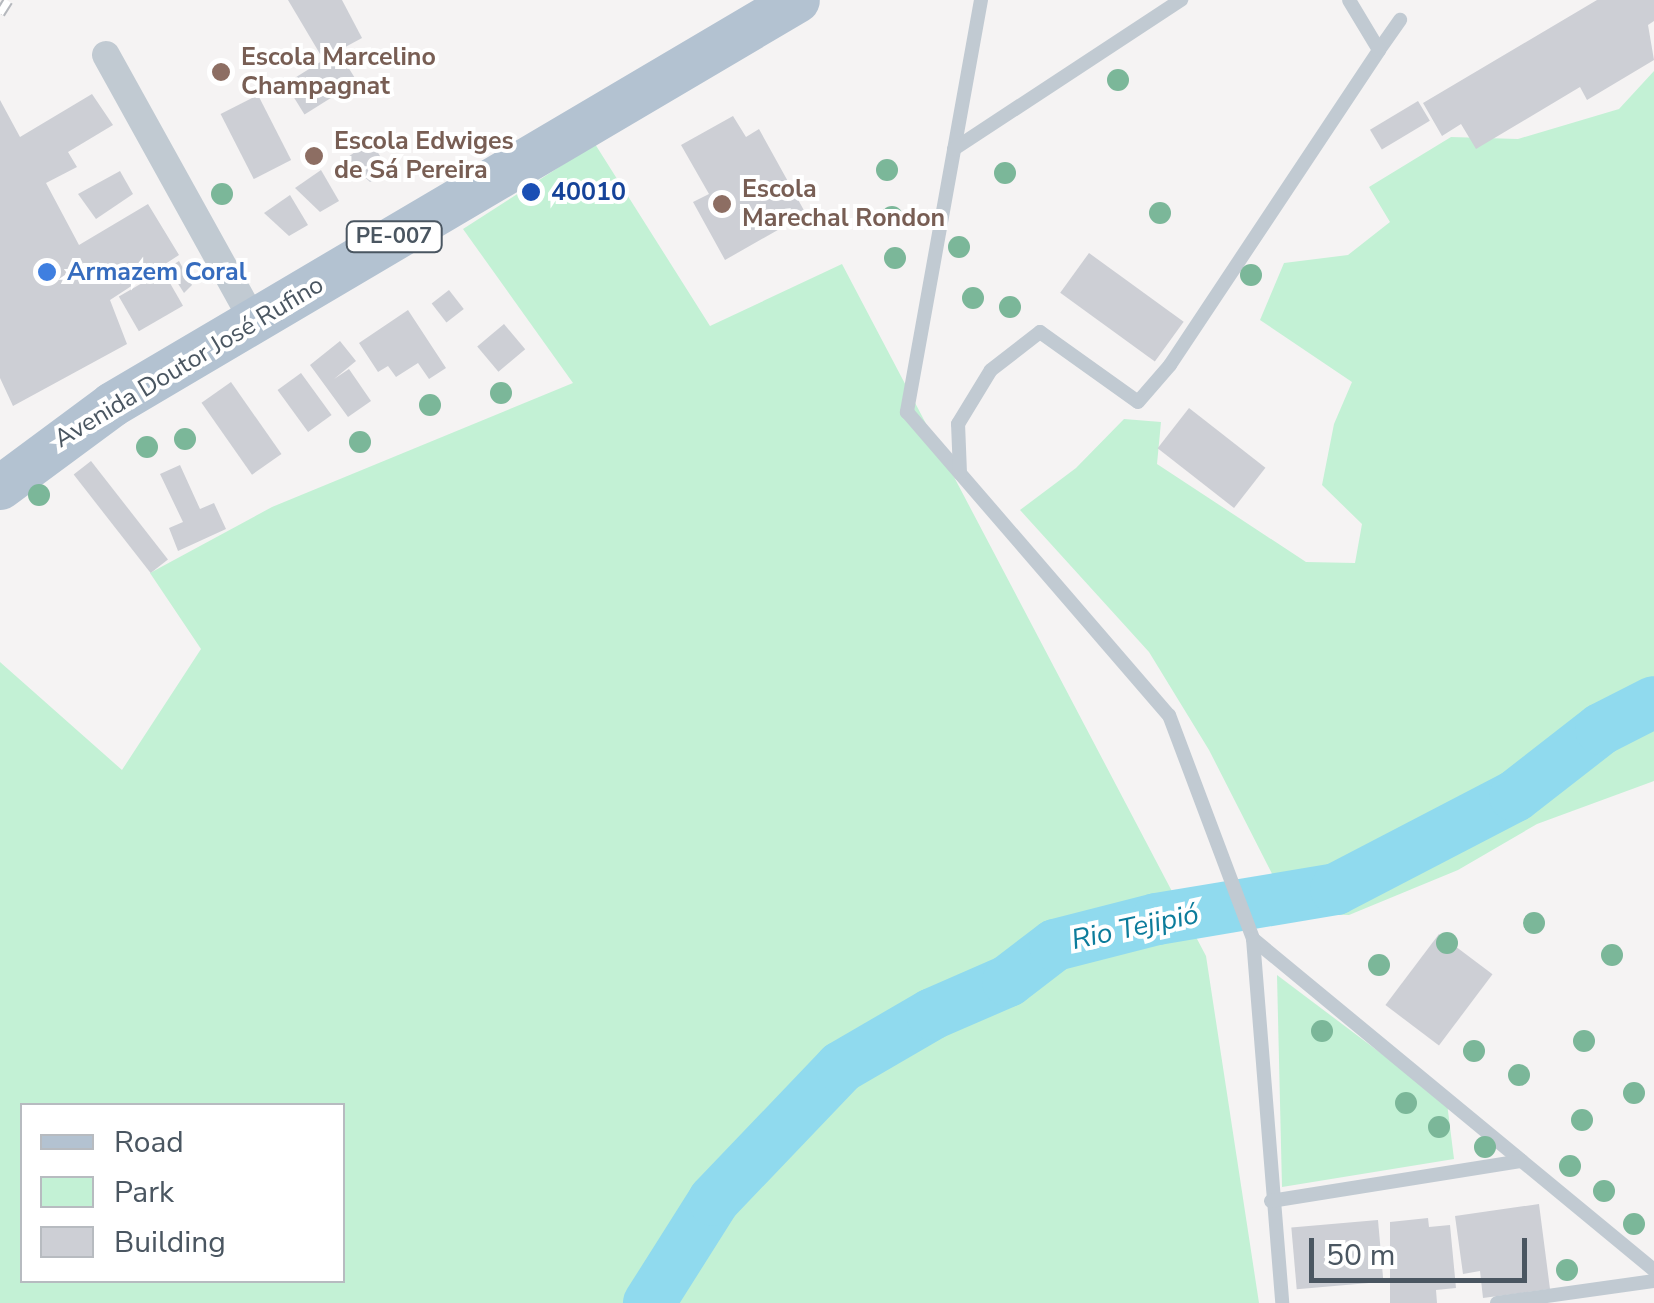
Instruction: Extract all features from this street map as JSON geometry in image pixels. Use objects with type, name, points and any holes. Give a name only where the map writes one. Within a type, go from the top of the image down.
[{"type":"main road","name":"Avenida Doutor José Rufino","points":[[0,487],[112,404],[797,0]]},
{"type":"street","points":[[106,55],[254,322]]},
{"type":"lane","points":[[981,0],[907,412],[1168,715],[1253,938],[1282,1303]]},
{"type":"lane","points":[[954,150],[1180,0]]},
{"type":"lane","points":[[1349,0],[1379,50]]},
{"type":"lane","points":[[960,474],[958,424],[991,370],[1040,332],[1138,402],[1170,365],[1400,20]]},
{"type":"lane","points":[[1253,938],[1654,1270]]},
{"type":"lane","points":[[1271,1201],[1522,1161]]},
{"type":"lane","points":[[1498,1303],[1654,1282]]},
{"type":"green space","points":[[1654,71],[1654,781],[1537,824],[1458,870],[1349,915],[1292,913],[1209,750],[1149,652],[1020,510],[1076,468],[1124,419],[1161,422],[1157,464],[1306,562],[1355,563],[1362,524],[1322,485],[1334,424],[1352,382],[1260,320],[1284,263],[1348,255],[1390,222],[1369,187],[1451,137],[1518,139],[1619,109]]},
{"type":"green space","points":[[595,144],[710,326],[842,264],[1206,956],[1259,1303],[0,1303],[0,662],[122,770],[201,649],[150,573],[272,507],[573,383],[463,229]]},
{"type":"green space","points":[[1277,975],[1447,1103],[1454,1159],[1282,1187]]},
{"type":"building","points":[[288,0],[342,0],[362,38],[323,59]]},
{"type":"building","points":[[1597,0],[1654,0],[1654,21],[1648,25],[1654,60],[1587,100],[1580,87],[1476,149],[1461,124],[1442,136],[1423,103]]},
{"type":"building","points":[[338,51],[357,82],[304,114],[285,84]]},
{"type":"building","name":"Armazem Coral","points":[[92,94],[113,125],[68,152],[77,167],[46,183],[79,245],[148,204],[179,255],[110,300],[127,344],[13,406],[0,378],[0,100],[20,137]]},
{"type":"building","points":[[258,95],[291,160],[254,179],[221,114]]},
{"type":"building","points":[[1418,101],[1430,121],[1382,150],[1370,130]]},
{"type":"building","name":"Escola Marechal Rondon","points":[[733,116],[746,137],[759,129],[806,214],[725,260],[693,202],[709,194],[681,145]]},
{"type":"building","points":[[371,141],[389,171],[370,182],[345,159]]},
{"type":"building","points":[[321,170],[339,201],[320,212],[295,188]]},
{"type":"building","points":[[120,171],[133,194],[96,219],[78,194]]},
{"type":"building","points":[[290,195],[308,225],[289,236],[264,213]]},
{"type":"building","points":[[1089,253],[1184,322],[1155,361],[1060,293]]},
{"type":"building","points":[[179,261],[192,285],[184,293],[168,268]]},
{"type":"building","points":[[163,271],[183,306],[139,331],[119,296]]},
{"type":"building","points":[[449,290],[464,309],[446,322],[432,304]]},
{"type":"building","points":[[408,310],[446,368],[429,379],[418,363],[396,377],[388,366],[378,372],[359,343]]},
{"type":"building","points":[[504,324],[525,349],[498,372],[477,346]]},
{"type":"building","points":[[340,341],[356,361],[334,379],[349,369],[371,401],[348,417],[310,365]]},
{"type":"building","points":[[301,373],[332,415],[308,432],[278,390]]},
{"type":"building","points":[[231,382],[281,454],[252,475],[202,403]]},
{"type":"building","points":[[1189,408],[1265,468],[1234,508],[1158,448]]},
{"type":"building","points":[[91,461],[168,560],[151,573],[74,475]]},
{"type":"building","points":[[180,465],[200,509],[214,503],[226,529],[178,551],[169,528],[183,522],[160,474]]},
{"type":"building","points":[[1439,934],[1493,974],[1439,1045],[1385,1005]]},
{"type":"building","points":[[1539,1204],[1550,1289],[1483,1298],[1480,1271],[1463,1274],[1455,1216]]},
{"type":"building","points":[[1428,1218],[1429,1227],[1450,1225],[1456,1288],[1436,1290],[1437,1303],[1390,1303],[1390,1222]]},
{"type":"building","points":[[1378,1220],[1383,1282],[1297,1289],[1291,1228]]},
{"type":"waterway","name":"Rio Tejipió","points":[[649,1303],[714,1200],[841,1067],[932,1014],[1008,981],[1055,945],[1157,919],[1336,889],[1515,796],[1601,729],[1654,702]]},
{"type":"railway","points":[[0,13],[8,0]]},
{"type":"place","name":"Escola Marcelino Champagnat","points":[[221,72]]},
{"type":"place","name":"Escola Edwiges de Sá Pereira","points":[[314,156]]},
{"type":"place","name":"40010","points":[[531,192]]},
{"type":"place","name":"Escola Marechal Rondon","points":[[722,204]]},
{"type":"place","name":"Armazem Coral","points":[[47,272]]}]
